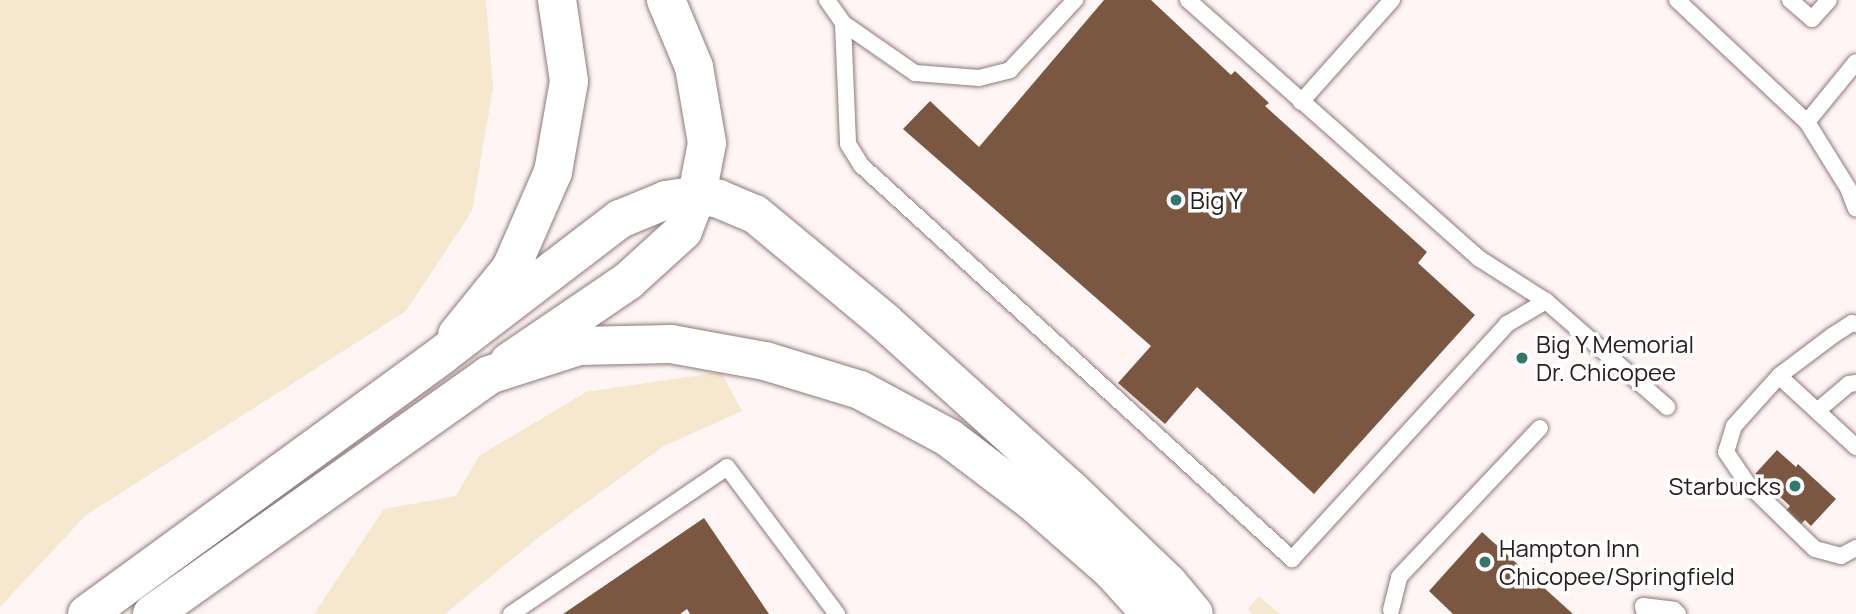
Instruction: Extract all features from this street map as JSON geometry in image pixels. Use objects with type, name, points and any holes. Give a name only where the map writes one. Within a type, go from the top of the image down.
[{"type":"main road","points":[[442,355],[511,268],[553,172],[569,81],[557,0]]},
{"type":"main road","points":[[152,614],[489,375],[570,323],[657,258],[683,231],[697,195],[707,143],[694,67],[666,0]]},
{"type":"main road","points":[[87,614],[442,355],[620,219],[666,200],[697,195],[719,199],[755,214],[795,244],[1070,489],[1168,583],[1194,614]]},
{"type":"main road","points":[[489,375],[579,346],[671,344],[765,361],[860,390],[949,438],[1032,501],[1112,571],[1151,614]]},
{"type":"lane","points":[[827,0],[843,23],[915,73],[979,78],[1010,69],[1075,0]]},
{"type":"lane","points":[[1188,0],[1480,259],[1546,301],[1667,407]]},
{"type":"lane","points":[[1301,102],[1392,0]]},
{"type":"lane","points":[[1790,0],[1812,19],[1829,0]]},
{"type":"lane","points":[[1687,3],[1807,122],[1852,192],[1856,209]]},
{"type":"lane","points":[[843,23],[848,144],[861,165],[1292,559],[1507,324],[1546,301]]},
{"type":"lane","points":[[1807,122],[1856,62]]},
{"type":"lane","points":[[1856,324],[1852,323],[1832,336],[1779,376],[1734,426],[1726,452],[1746,482],[1815,548],[1841,556],[1856,548]]},
{"type":"lane","points":[[1779,376],[1856,447]]},
{"type":"lane","points":[[1817,411],[1849,384],[1856,383]]},
{"type":"lane","points":[[1391,610],[1399,577],[1540,428]]},
{"type":"lane","points":[[511,614],[727,467],[837,614]]},
{"type":"lane","points":[[1644,614],[1643,606],[1674,610],[1678,614]]},
{"type":"shaded area","points":[[0,0],[486,0],[493,88],[472,211],[406,311],[86,515],[0,607]]},
{"type":"shaded area","points":[[721,372],[742,411],[664,446],[539,537],[445,614],[314,614],[384,509],[456,496],[479,456],[586,392]]},
{"type":"shaded area","points":[[1259,596],[1280,614],[1252,614],[1248,609]]},
{"type":"building","name":"Big Y","points":[[1104,0],[1151,0],[1231,75],[1235,71],[1269,103],[1265,106],[1427,252],[1418,263],[1475,315],[1314,494],[1197,387],[1165,424],[1118,383],[1151,346],[903,129],[930,101],[979,147]]},
{"type":"building","name":"Starbucks","points":[[1777,450],[1796,467],[1798,464],[1836,499],[1811,526],[1805,520],[1798,527],[1783,514],[1790,506],[1755,474]]},
{"type":"building","points":[[704,518],[769,614],[690,614],[687,609],[680,614],[563,614]]},
{"type":"building","name":"Hampton Inn Chicopee/Springfield","points":[[1482,532],[1573,614],[1453,614],[1429,591]]},
{"type":"place","name":"Big Y","points":[[1176,200]]},
{"type":"place","name":"Big Y Memorial Dr. Chicopee","points":[[1522,358]]},
{"type":"place","name":"Starbucks","points":[[1795,486]]},
{"type":"place","name":"Hampton Inn Chicopee/Springfield","points":[[1485,562]]}]
